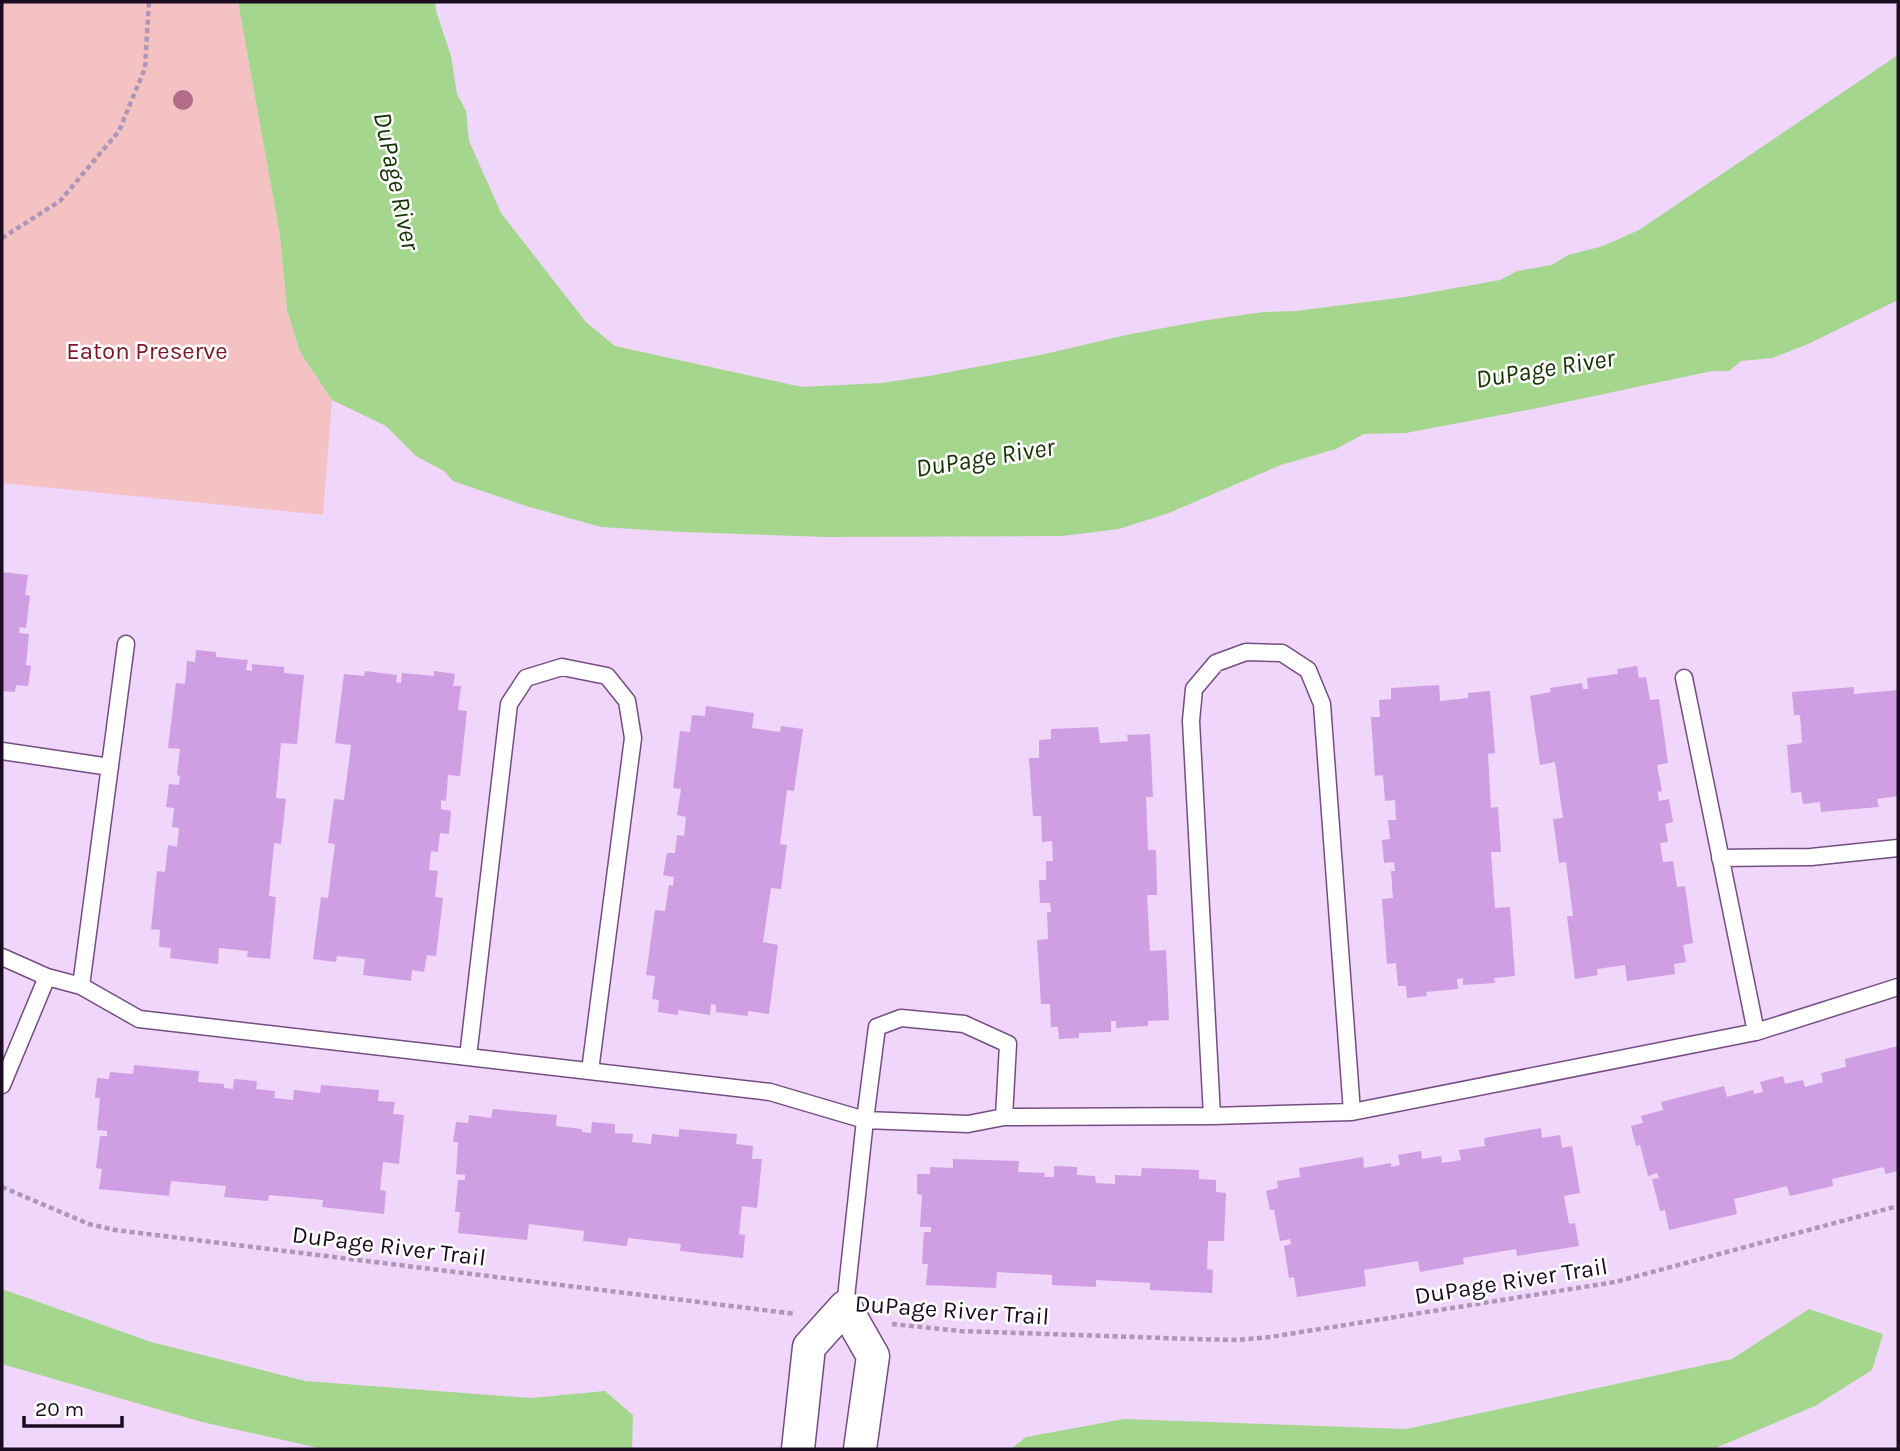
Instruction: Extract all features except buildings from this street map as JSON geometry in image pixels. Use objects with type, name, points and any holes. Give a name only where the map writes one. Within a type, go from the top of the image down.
[{"type":"street","points":[[798,1449],[809,1347],[844,1315],[873,1356],[860,1449]]},
{"type":"lane","points":[[81,986],[126,644]]},
{"type":"lane","points":[[1212,1116],[1191,721],[1194,689],[1216,663],[1246,652],[1282,653],[1308,670],[1322,704],[1352,1112]]},
{"type":"lane","points":[[468,1057],[509,704],[526,678],[562,667],[607,676],[626,701],[633,738],[590,1071]]},
{"type":"lane","points":[[1684,678],[1756,1032]]},
{"type":"lane","points":[[2,751],[110,766]]},
{"type":"lane","points":[[1720,858],[1811,857],[1898,848]]},
{"type":"lane","points":[[2,957],[47,977],[81,986],[139,1019],[770,1092],[865,1120],[968,1124],[1004,1117],[1352,1112],[1756,1032],[1898,987]]},
{"type":"lane","points":[[2,1085],[47,977]]},
{"type":"lane","points":[[844,1315],[877,1027],[901,1018],[964,1024],[1008,1044],[1004,1117]]},
{"type":"path","points":[[2,238],[60,201],[119,131],[145,68],[149,2]]},
{"type":"path","name":"DuPage River Trail","points":[[2,1186],[89,1224],[115,1230],[844,1315],[960,1331],[1237,1340],[1615,1282],[1898,1206]]},
{"type":"green space","name":"Eaton Preserve","points":[[2,2],[238,2],[280,236],[287,310],[300,352],[332,400],[323,515],[2,483]]},
{"type":"water","name":"DuPage River","points":[[238,2],[435,2],[451,56],[457,94],[466,111],[469,141],[501,213],[586,322],[615,346],[802,387],[881,383],[929,376],[1207,320],[1405,297],[1500,280],[1517,271],[1552,265],[1568,255],[1603,246],[1639,230],[1898,55],[1898,300],[1808,344],[1772,358],[1741,361],[1729,371],[1712,371],[1406,433],[1364,434],[1336,449],[1281,465],[1169,513],[1119,529],[1062,536],[827,537],[601,527],[526,506],[453,481],[444,471],[416,456],[386,426],[332,400],[300,352],[287,310],[280,236]]},
{"type":"water","points":[[2,1289],[151,1342],[305,1381],[531,1398],[605,1391],[633,1415],[632,1449],[323,1449],[202,1422],[2,1364]]},
{"type":"water","points":[[1809,1309],[1883,1334],[1872,1370],[1815,1406],[1713,1449],[1011,1449],[1026,1437],[1124,1419],[1406,1429],[1732,1359]]}]
